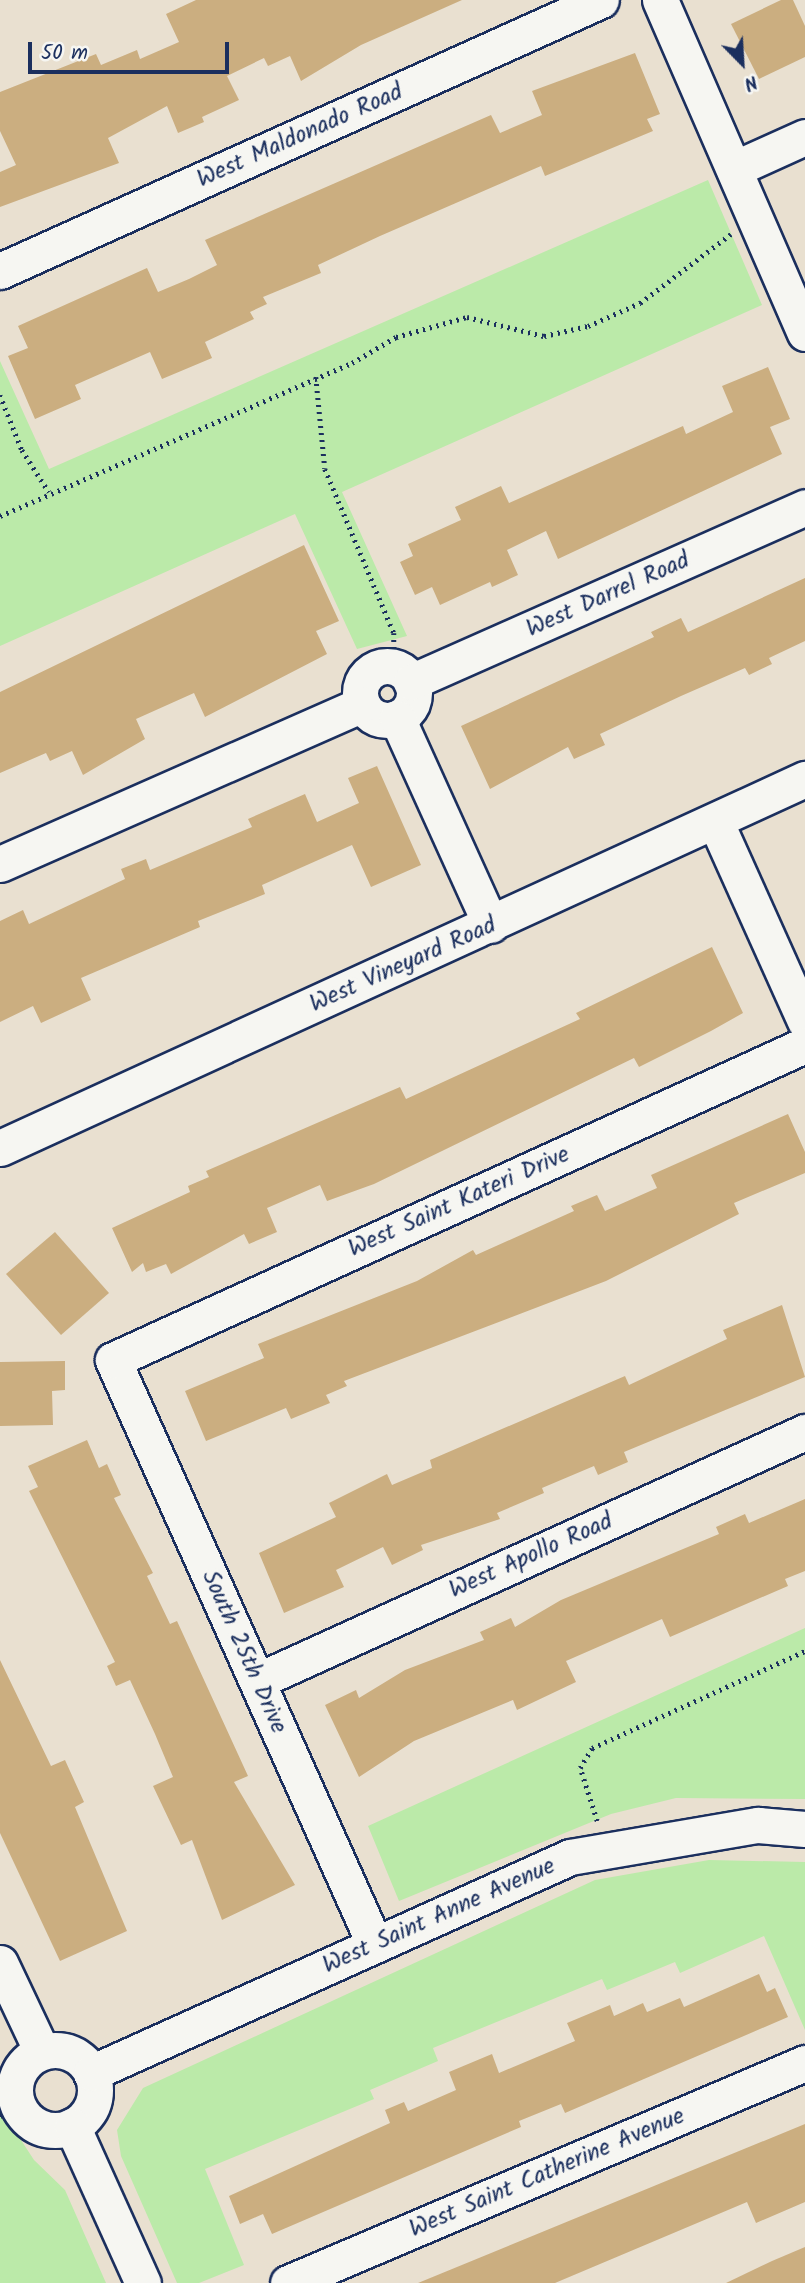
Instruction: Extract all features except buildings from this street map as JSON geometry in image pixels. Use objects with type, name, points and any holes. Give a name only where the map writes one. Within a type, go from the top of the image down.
[{"type":"street","name":"West Maldonado Road","points":[[0,271],[601,0]]},
{"type":"street","points":[[660,0],[805,332]]},
{"type":"street","points":[[734,169],[805,137]]},
{"type":"street","name":"West Darrel Road","points":[[362,704],[360,692],[371,671],[402,675],[805,508]]},
{"type":"street","points":[[0,864],[362,704],[380,719],[397,718],[411,706],[402,675]]},
{"type":"street","points":[[397,718],[491,925]]},
{"type":"street","name":"West Vineyard Road","points":[[0,1148],[716,823],[805,779]]},
{"type":"street","points":[[716,823],[805,1021]]},
{"type":"street","name":"West Saint Kateri Drive","points":[[113,1360],[805,1045]]},
{"type":"street","name":"South 25th Drive","points":[[113,1360],[375,1945]]},
{"type":"street","name":"West Apollo Road","points":[[257,1681],[805,1432]]},
{"type":"street","name":"West Saint Anne Avenue","points":[[91,2073],[570,1857],[758,1825],[805,1829]]},
{"type":"street","points":[[0,1963],[42,2052]]},
{"type":"street","points":[[42,2052],[68,2053],[91,2073],[93,2104],[72,2126],[41,2128],[9,2112],[17,2077],[42,2052]]},
{"type":"street","name":"West Saint Catherine Avenue","points":[[288,2283],[805,2063]]},
{"type":"street","points":[[72,2126],[143,2283]]},
{"type":"path","points":[[0,516],[49,492],[316,377],[397,337],[446,321],[467,317],[544,336],[588,326],[640,303],[682,266],[755,219]]},
{"type":"path","points":[[316,377],[326,470],[394,633],[402,675]]},
{"type":"path","points":[[0,395],[22,450],[49,492]]},
{"type":"path","points":[[609,1849],[583,1790],[580,1768],[592,1748],[805,1651]]},
{"type":"green space","points":[[708,180],[762,305],[342,492],[407,636],[357,649],[295,514],[0,646],[0,361],[49,469]]},
{"type":"green space","points":[[805,1628],[805,1799],[676,1798],[611,1814],[399,1901],[368,1826]]},
{"type":"green space","points":[[709,1860],[805,1862],[805,2030],[764,1936],[680,1973],[675,1962],[607,1990],[602,1979],[433,2048],[438,2061],[370,2090],[374,2099],[205,2169],[244,2265],[199,2283],[177,2283],[121,2156],[117,2130],[143,2088],[595,1880]]},
{"type":"green space","points":[[0,2095],[4,2114],[34,2160],[65,2190],[106,2283],[0,2283]]}]
